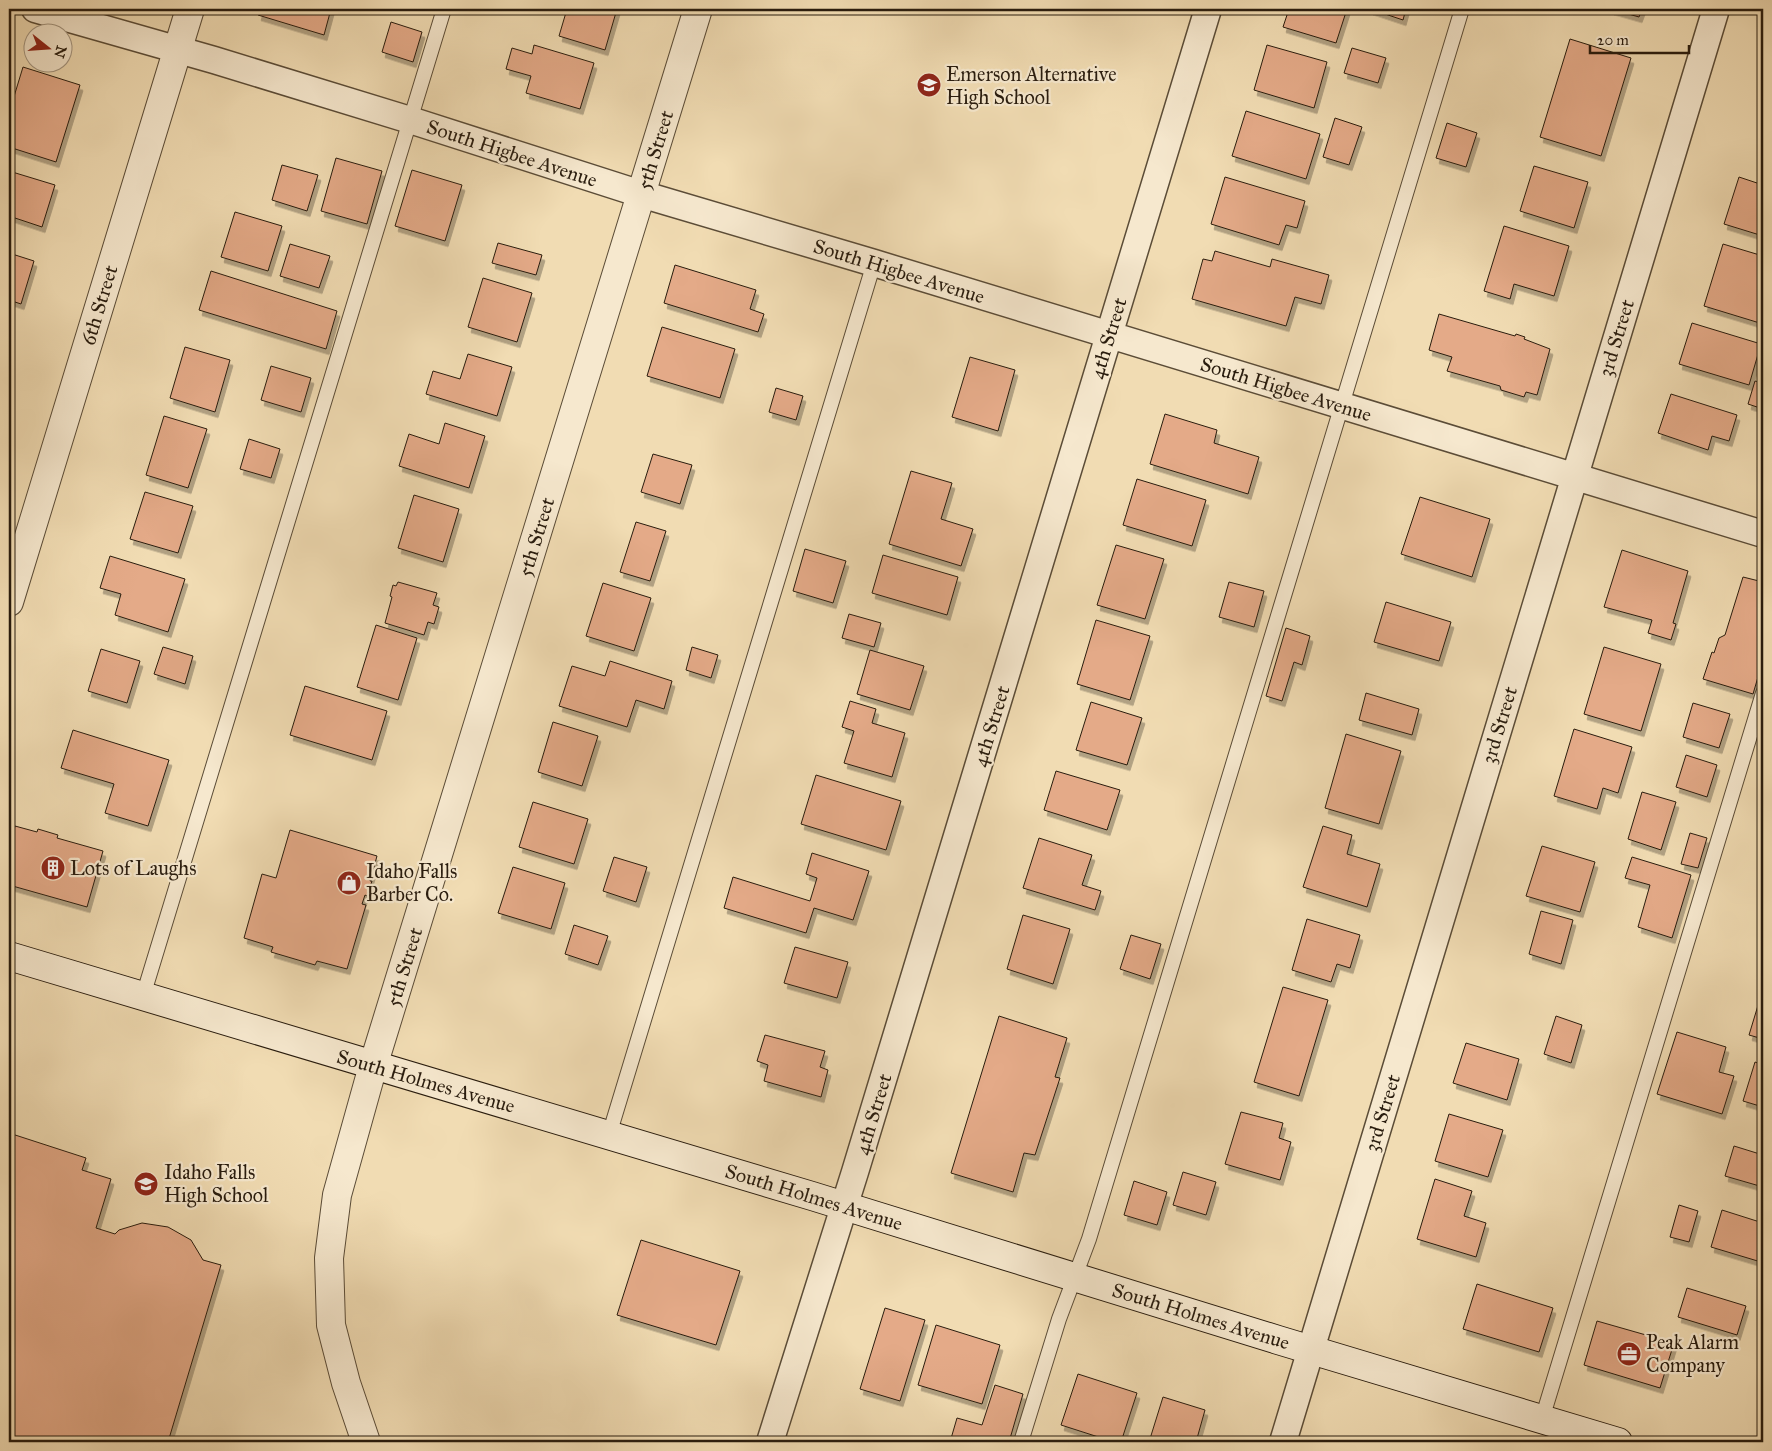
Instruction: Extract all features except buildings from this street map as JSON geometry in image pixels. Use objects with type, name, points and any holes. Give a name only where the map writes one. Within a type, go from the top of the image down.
[{"type":"street","name":"South Higbee Avenue","points":[[35,9],[178,49],[410,120],[641,194],[874,263],[1763,534]]},
{"type":"street","name":"6th Street","points":[[9,602],[190,9]]},
{"type":"street","name":"5th Street","points":[[366,1442],[346,1383],[331,1325],[328,1258],[337,1196],[374,1066],[698,9]]},
{"type":"street","name":"4th Street","points":[[770,1442],[845,1206],[1208,9]]},
{"type":"street","name":"3rd Street","points":[[1282,1442],[1312,1350],[1716,9]]},
{"type":"street","name":"South Holmes Avenue","points":[[9,956],[845,1206],[1618,1442]]},
{"type":"lane","points":[[142,996],[444,9]]},
{"type":"lane","points":[[1020,1442],[1096,1216],[1462,9]]},
{"type":"lane","points":[[609,1135],[874,263]]},
{"type":"lane","points":[[1542,1419],[1763,693]]},
{"type":"place","name":"Emerson Alternative High School","points":[[929,85]]},
{"type":"place","name":"Lots of Laughs","points":[[53,868]]},
{"type":"place","name":"Idaho Falls Barber Co.","points":[[349,883]]},
{"type":"place","name":"Idaho Falls High School","points":[[146,1184]]},
{"type":"place","name":"Peak Alarm Company","points":[[1629,1354]]}]
